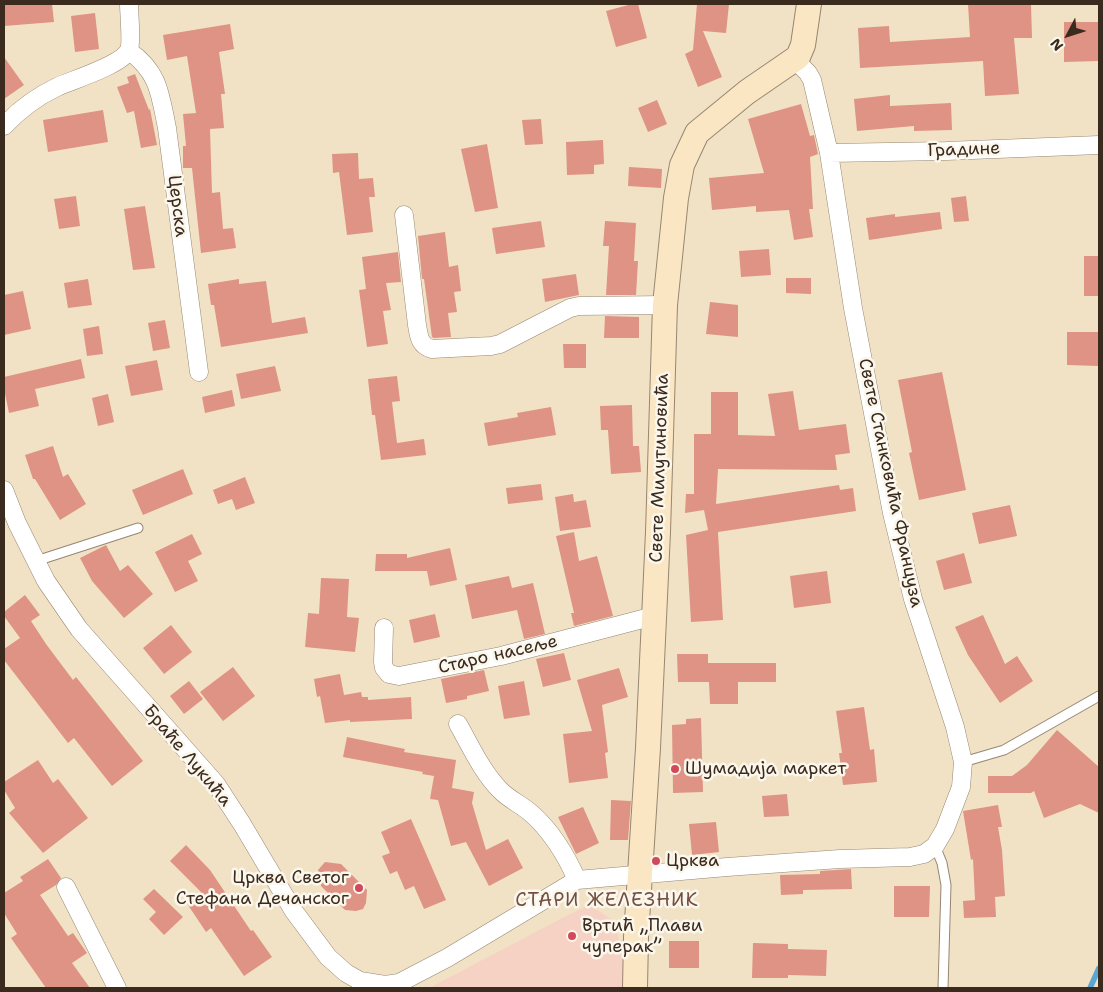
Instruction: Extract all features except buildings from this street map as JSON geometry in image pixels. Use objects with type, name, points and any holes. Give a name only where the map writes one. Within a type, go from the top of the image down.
[{"type":"street","points":[[4,126],[37,99],[56,87],[99,70],[123,57],[129,51],[130,44],[129,4]]},
{"type":"street","points":[[795,60],[800,54],[803,45],[809,4]]},
{"type":"street","name":"Церска","points":[[129,51],[146,65],[159,90],[167,128],[199,372]]},
{"type":"street","name":"Свете Станковића Француза","points":[[795,60],[812,80],[828,153],[853,308],[892,513],[913,599],[955,727],[963,762],[961,787],[945,829],[935,846]]},
{"type":"street","name":"Свете Милутиновића","points":[[635,988],[636,937],[658,532],[665,305],[676,198],[682,165],[697,134],[747,92],[795,60]]},
{"type":"street","name":"Градине","points":[[828,153],[1099,145]]},
{"type":"street","points":[[404,215],[417,325],[420,341],[425,347],[432,349],[500,344],[563,311],[579,306],[665,305]]},
{"type":"street","name":"Браће Лукића","points":[[4,490],[17,523],[46,581],[79,629],[216,784],[293,910],[328,957],[346,973],[367,986],[399,983],[447,958],[577,880],[640,875]]},
{"type":"street","name":"Старо насеље","points":[[384,628],[384,668],[388,674],[395,676],[501,656],[654,616]]},
{"type":"street","points":[[458,724],[486,774],[502,792],[531,814],[552,835],[577,880]]},
{"type":"street","points":[[640,875],[727,866],[840,859],[910,858],[924,854],[935,846]]},
{"type":"street","points":[[66,887],[117,988]]},
{"type":"lane","points":[[36,561],[138,528]]},
{"type":"lane","points":[[963,762],[1004,750],[1099,696]]},
{"type":"lane","points":[[935,846],[942,863],[946,885],[943,988]]},
{"type":"shaded area","name":"Вртић „Плави чуперак”","points":[[590,905],[614,921],[622,951],[624,988],[429,988],[566,916]]},
{"type":"waterway","points":[[1090,988],[1099,968]]},
{"type":"place","name":"Шумадија маркет","points":[[675,769]]},
{"type":"place","name":"Црква","points":[[656,861]]},
{"type":"place","name":"Црква Светог Стефана Дечанског","points":[[359,888]]},
{"type":"place","name":"Вртић „Плави чуперак”","points":[[572,936]]},
{"type":"district","name":"СТАРИ ЖЕЛЕЗНИК","points":[[607,901]]}]
